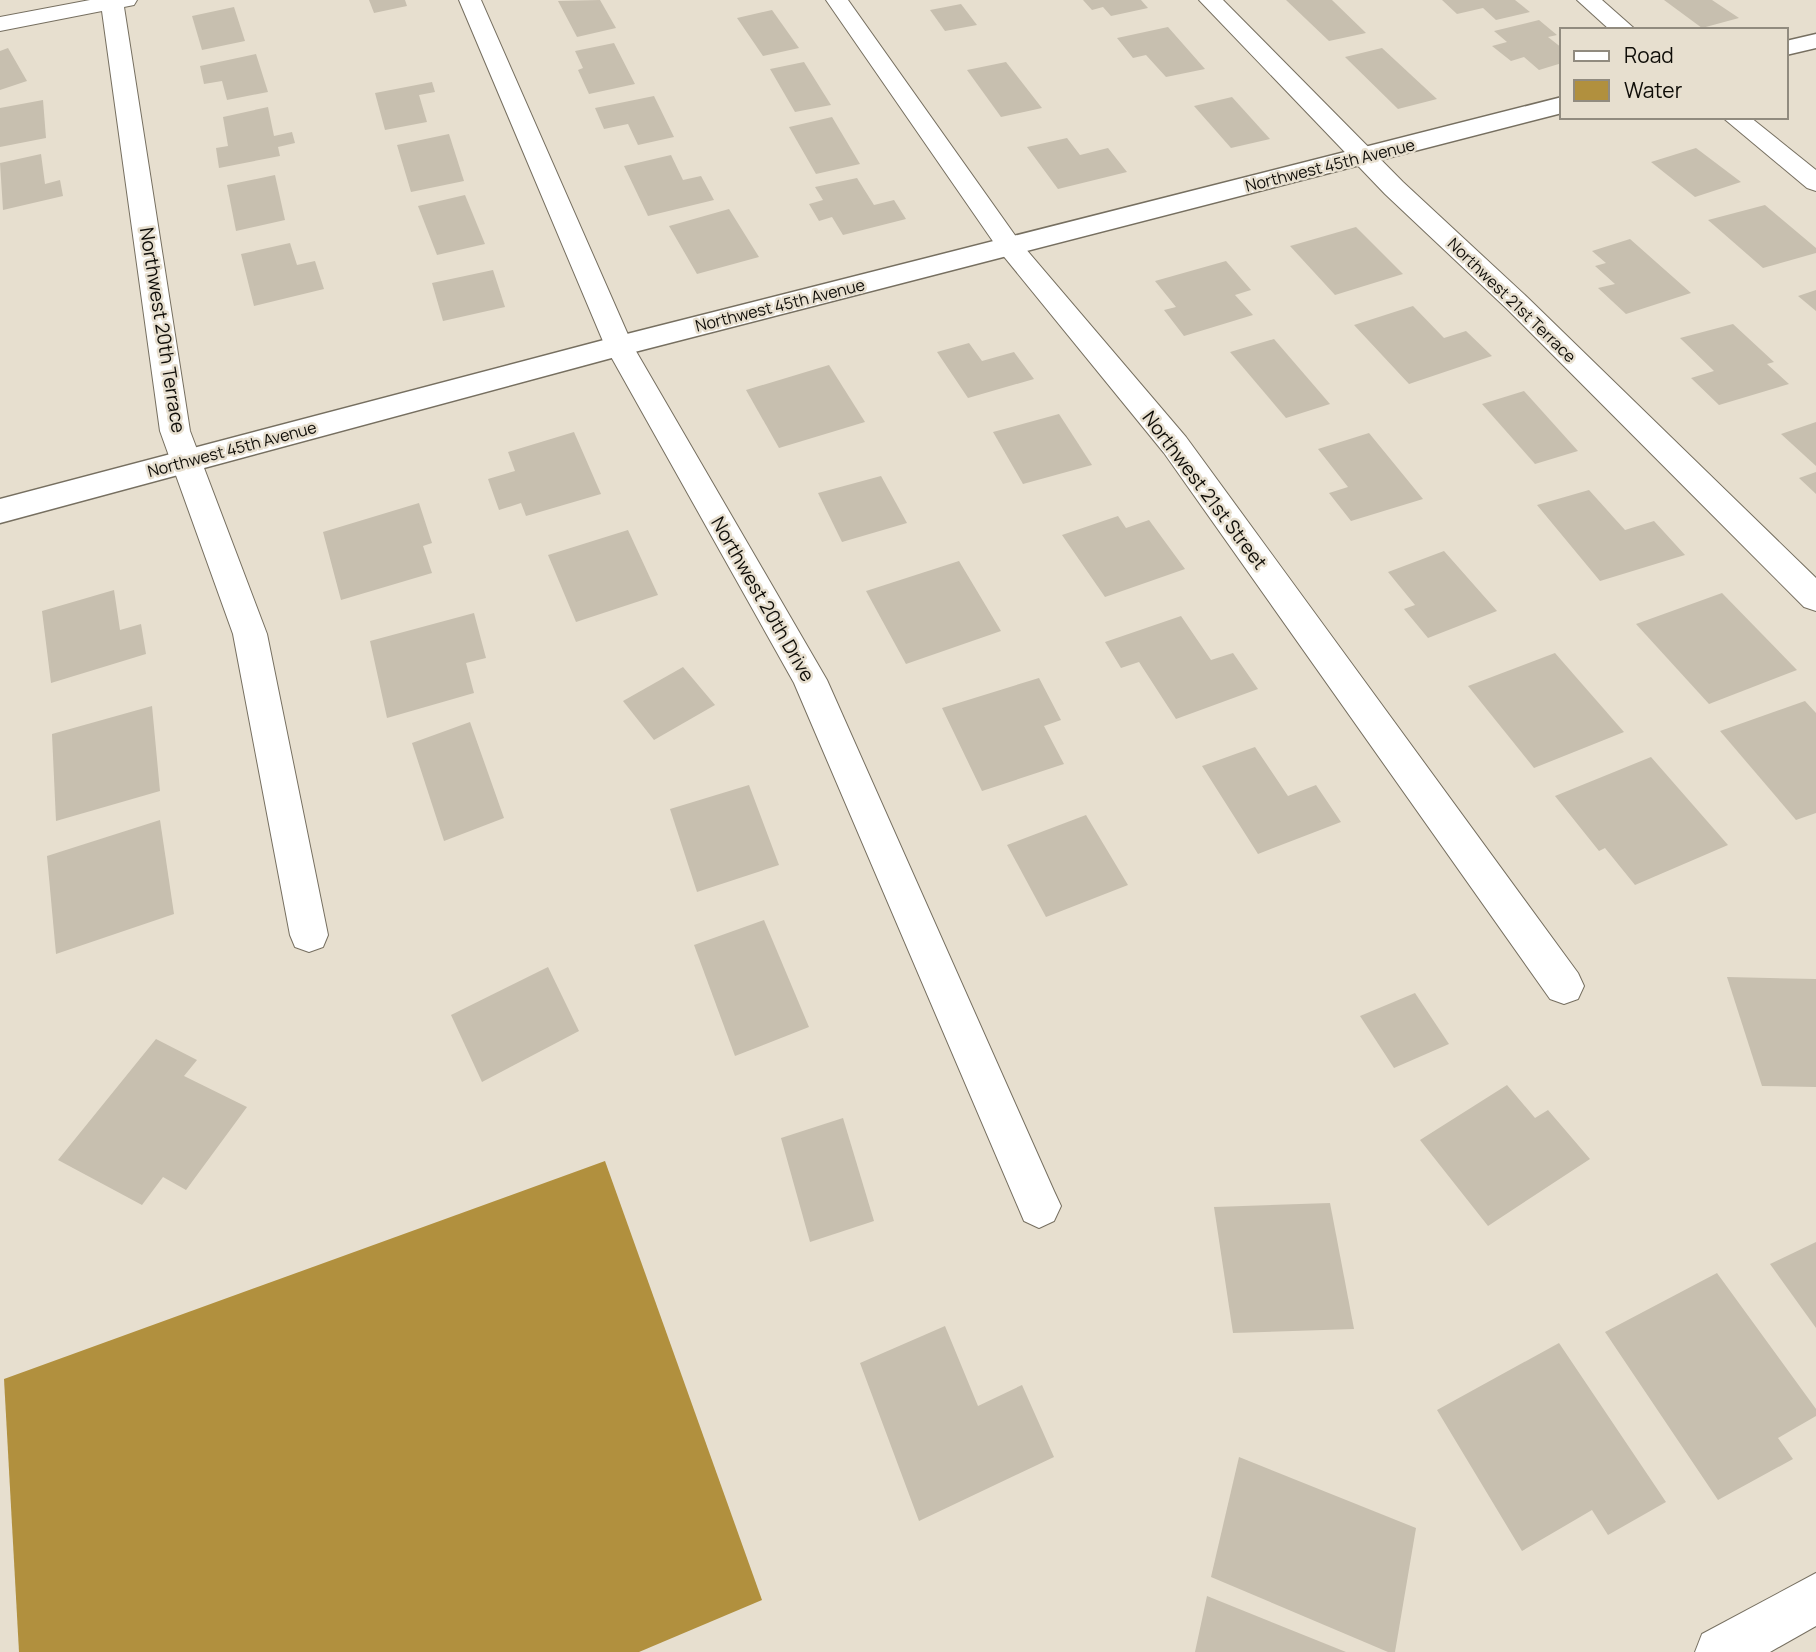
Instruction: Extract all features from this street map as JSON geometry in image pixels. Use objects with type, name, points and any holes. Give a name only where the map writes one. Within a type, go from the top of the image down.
[{"type":"street","name":"Northwest 20th Drive","points":[[470,0],[619,346],[810,680],[1039,1206]]},
{"type":"street","name":"Northwest 21st Street","points":[[837,0],[1010,247],[1175,445],[1564,986]]},
{"type":"street","name":"Northwest 21st Terrace","points":[[1210,0],[1363,157],[1517,303],[1816,598]]},
{"type":"street","points":[[1588,0],[1623,28]]},
{"type":"street","points":[[0,24],[119,1]]},
{"type":"street","name":"Northwest 20th Terrace","points":[[119,1],[175,430],[189,461],[250,634],[309,935]]},
{"type":"street","points":[[1788,48],[1816,41]]},
{"type":"street","name":"Northwest 45th Avenue","points":[[0,511],[619,346],[1560,106]]},
{"type":"street","points":[[1736,119],[1816,183]]},
{"type":"street","points":[[1720,1652],[1816,1598]]},
{"type":"water","points":[[605,1161],[762,1600],[639,1652],[19,1652],[4,1379]]},
{"type":"building","points":[[369,0],[405,0],[407,6],[374,13]]},
{"type":"building","points":[[600,0],[616,28],[577,37],[558,1]]},
{"type":"building","points":[[1083,0],[1141,0],[1148,8],[1111,16],[1103,7],[1092,10]]},
{"type":"building","points":[[1286,0],[1332,0],[1366,33],[1329,41]]},
{"type":"building","points":[[1442,0],[1515,0],[1530,12],[1496,20],[1483,8],[1457,14]]},
{"type":"building","points":[[1664,0],[1712,0],[1739,18],[1702,28]]},
{"type":"building","points":[[961,4],[977,25],[945,31],[930,10]]},
{"type":"building","points":[[234,7],[245,41],[202,50],[192,16]]},
{"type":"building","points":[[772,10],[799,48],[763,56],[737,18]]},
{"type":"building","points":[[1539,20],[1557,35],[1548,37],[1560,46],[1560,64],[1539,70],[1524,57],[1511,61],[1492,46],[1507,42],[1494,31]]},
{"type":"building","points":[[1168,27],[1205,69],[1166,77],[1146,55],[1133,58],[1117,38]]},
{"type":"building","points":[[614,43],[635,84],[589,94],[578,70],[583,68],[575,51]]},
{"type":"building","points":[[8,48],[27,81],[0,90],[0,51]]},
{"type":"building","points":[[1382,48],[1437,99],[1398,109],[1345,57]]},
{"type":"building","points":[[256,54],[268,92],[227,100],[222,81],[204,84],[200,66]]},
{"type":"building","points":[[804,62],[831,105],[795,112],[770,69]]},
{"type":"building","points":[[1006,62],[1042,108],[1001,117],[967,70]]},
{"type":"building","points":[[432,82],[435,92],[419,95],[427,122],[385,130],[375,93]]},
{"type":"building","points":[[654,96],[674,137],[638,145],[628,124],[604,129],[595,108]]},
{"type":"building","points":[[1232,97],[1270,139],[1231,148],[1194,106]]},
{"type":"building","points":[[43,100],[46,138],[0,147],[0,108]]},
{"type":"building","points":[[268,107],[274,136],[292,132],[295,143],[278,147],[280,156],[219,168],[216,148],[228,146],[223,117]]},
{"type":"building","points":[[832,117],[860,164],[816,174],[789,127]]},
{"type":"building","points":[[449,134],[464,181],[411,192],[397,145]]},
{"type":"building","points":[[1067,138],[1080,155],[1108,148],[1127,172],[1058,189],[1027,147]]},
{"type":"building","points":[[1696,148],[1741,182],[1695,197],[1651,162]]},
{"type":"building","points":[[41,154],[45,184],[60,180],[63,196],[3,210],[0,163]]},
{"type":"building","points":[[671,155],[683,180],[701,176],[714,200],[648,216],[624,166]]},
{"type":"building","points":[[275,175],[285,220],[236,231],[227,185]]},
{"type":"building","points":[[857,178],[874,205],[894,200],[906,219],[843,235],[832,217],[819,221],[809,204],[823,200],[815,187]]},
{"type":"building","points":[[465,195],[485,244],[437,255],[418,206]]},
{"type":"building","points":[[1765,205],[1816,248],[1816,253],[1763,268],[1708,220]]},
{"type":"building","points":[[729,209],[759,257],[697,274],[669,226]]},
{"type":"building","points":[[1356,227],[1403,274],[1335,295],[1290,246]]},
{"type":"building","points":[[1630,239],[1691,293],[1626,314],[1598,288],[1615,284],[1595,266],[1606,263],[1592,251]]},
{"type":"building","points":[[290,243],[297,265],[315,261],[324,289],[254,306],[241,254]]},
{"type":"building","points":[[1226,261],[1251,290],[1235,295],[1253,315],[1184,336],[1164,310],[1176,307],[1155,281]]},
{"type":"building","points":[[493,270],[505,307],[443,321],[432,283]]},
{"type":"building","points":[[1816,290],[1816,311],[1798,296]]},
{"type":"building","points":[[1413,306],[1444,338],[1466,331],[1492,356],[1409,384],[1354,325]]},
{"type":"building","points":[[1733,324],[1774,362],[1767,364],[1789,384],[1719,405],[1691,378],[1714,371],[1680,338]]},
{"type":"building","points":[[1274,339],[1330,404],[1286,418],[1230,352]]},
{"type":"building","points":[[969,343],[982,361],[1014,352],[1034,379],[968,398],[937,352]]},
{"type":"building","points":[[829,365],[865,422],[779,448],[746,390]]},
{"type":"building","points":[[1524,391],[1578,451],[1535,464],[1482,404]]},
{"type":"building","points":[[1059,414],[1092,465],[1023,484],[993,432]]},
{"type":"building","points":[[1816,422],[1816,466],[1781,434]]},
{"type":"building","points":[[574,432],[601,494],[526,516],[521,503],[499,510],[488,479],[515,471],[508,452]]},
{"type":"building","points":[[1369,433],[1423,499],[1351,521],[1329,493],[1348,487],[1318,449]]},
{"type":"building","points":[[1816,472],[1816,494],[1799,478]]},
{"type":"building","points":[[881,476],[907,523],[842,542],[818,493]]},
{"type":"building","points":[[1589,490],[1625,530],[1654,521],[1685,555],[1600,581],[1537,505]]},
{"type":"building","points":[[419,503],[432,543],[423,546],[432,573],[341,600],[323,532]]},
{"type":"building","points":[[1118,516],[1126,528],[1149,520],[1185,569],[1105,597],[1062,535]]},
{"type":"building","points":[[628,530],[658,595],[576,622],[548,555]]},
{"type":"building","points":[[1444,551],[1497,611],[1428,638],[1404,609],[1415,605],[1388,572]]},
{"type":"building","points":[[959,561],[1001,631],[906,664],[866,591]]},
{"type":"building","points":[[114,590],[120,630],[141,624],[146,654],[51,683],[42,611]]},
{"type":"building","points":[[1722,593],[1797,670],[1709,704],[1636,624]]},
{"type":"building","points":[[474,613],[486,658],[466,663],[474,693],[387,718],[370,641]]},
{"type":"building","points":[[1181,616],[1211,660],[1233,653],[1258,689],[1176,719],[1139,662],[1121,668],[1105,642]]},
{"type":"building","points":[[1555,653],[1624,732],[1534,768],[1468,686]]},
{"type":"building","points":[[683,667],[715,705],[654,740],[623,701]]},
{"type":"building","points":[[1039,678],[1061,720],[1044,726],[1064,764],[982,791],[942,708]]},
{"type":"building","points":[[1805,701],[1816,713],[1816,813],[1796,820],[1720,731]]},
{"type":"building","points":[[152,706],[160,791],[56,821],[52,734]]},
{"type":"building","points":[[470,722],[504,818],[444,841],[412,743]]},
{"type":"building","points":[[1255,747],[1288,796],[1316,785],[1341,822],[1258,854],[1202,766]]},
{"type":"building","points":[[1651,757],[1728,845],[1635,885],[1605,848],[1599,851],[1555,796]]},
{"type":"building","points":[[749,785],[779,865],[697,892],[670,809]]},
{"type":"building","points":[[1086,815],[1128,885],[1046,917],[1007,845]]},
{"type":"building","points":[[160,820],[174,914],[56,954],[47,856]]},
{"type":"building","points":[[764,920],[809,1027],[735,1056],[694,945]]},
{"type":"building","points":[[548,967],[579,1031],[482,1082],[451,1015]]},
{"type":"building","points":[[1727,977],[1816,979],[1816,1087],[1762,1086]]},
{"type":"building","points":[[1415,993],[1449,1044],[1394,1068],[1360,1016]]},
{"type":"building","points":[[156,1039],[197,1060],[184,1076],[247,1107],[186,1190],[163,1177],[142,1205],[58,1160]]},
{"type":"building","points":[[1507,1085],[1535,1118],[1548,1110],[1590,1159],[1488,1226],[1420,1140]]},
{"type":"building","points":[[843,1118],[874,1221],[810,1242],[781,1138]]},
{"type":"building","points":[[1330,1203],[1354,1329],[1233,1333],[1214,1207]]},
{"type":"building","points":[[1816,1242],[1816,1328],[1770,1264]]},
{"type":"building","points":[[1717,1273],[1816,1409],[1816,1416],[1778,1438],[1793,1459],[1718,1500],[1605,1332]]},
{"type":"building","points":[[945,1326],[978,1406],[1022,1385],[1054,1457],[919,1521],[860,1363]]},
{"type":"building","points":[[1559,1343],[1666,1502],[1608,1535],[1592,1510],[1522,1551],[1437,1410]]},
{"type":"building","points":[[1239,1457],[1416,1528],[1395,1652],[1388,1652],[1211,1577]]},
{"type":"building","points":[[1207,1596],[1346,1652],[1195,1652]]}]
